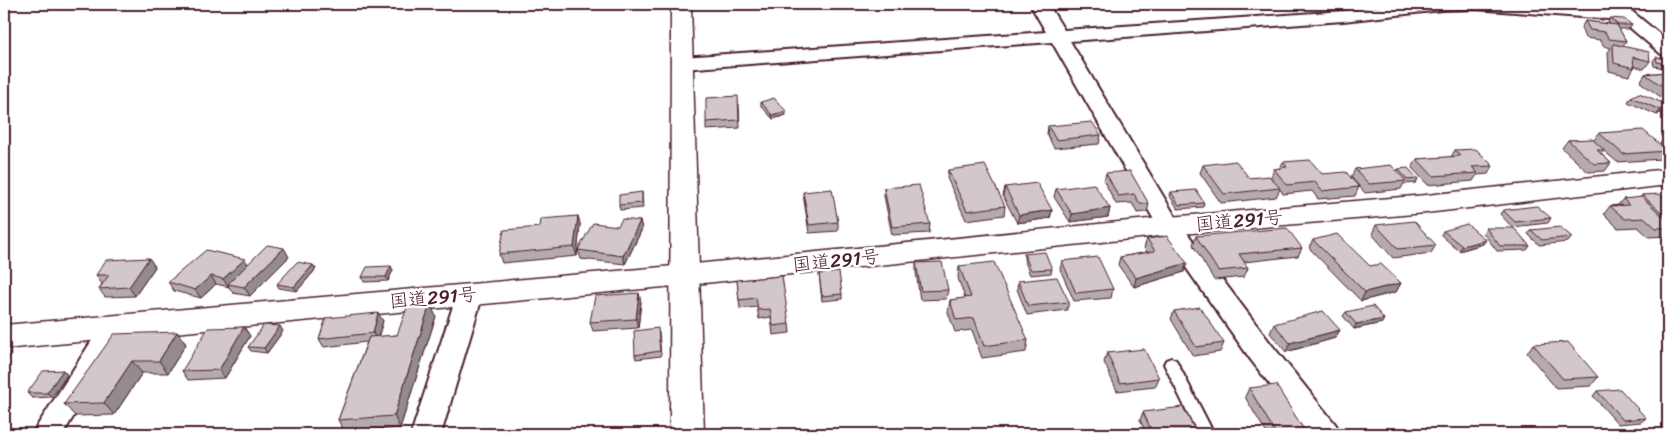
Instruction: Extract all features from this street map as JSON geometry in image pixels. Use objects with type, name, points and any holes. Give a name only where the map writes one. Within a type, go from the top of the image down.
[{"type":"main road","points":[[681,4],[687,434]]},
{"type":"main road","name":"国道291号","points":[[4,337],[685,276],[1169,226],[1426,204],[1668,177]]},
{"type":"street","points":[[1039,4],[1169,226],[1261,352],[1325,434]]},
{"type":"street","points":[[682,62],[1343,16],[1440,5],[1476,4],[1586,14],[1627,15]]},
{"type":"street","points":[[1612,4],[1668,50]]},
{"type":"street","points":[[426,434],[470,294]]},
{"type":"street","points":[[47,434],[114,327]]},
{"type":"lane","points":[[1171,364],[1206,434]]},
{"type":"building","points":[[1610,18],[1624,19],[1632,25],[1618,25]]},
{"type":"building","points":[[1585,21],[1617,25],[1626,41],[1609,39],[1605,32],[1590,30]]},
{"type":"building","points":[[1613,44],[1649,52],[1650,61],[1633,57],[1634,68],[1614,63]]},
{"type":"building","points":[[1656,57],[1668,59],[1668,65],[1657,62]]},
{"type":"building","points":[[1668,72],[1668,90],[1645,74]]},
{"type":"building","points":[[1639,93],[1668,105],[1660,110],[1631,97]]},
{"type":"building","points":[[738,96],[739,120],[706,122],[706,98]]},
{"type":"building","points":[[774,98],[786,111],[772,115],[761,102]]},
{"type":"building","points":[[1092,122],[1101,135],[1056,140],[1048,126]]},
{"type":"building","points":[[1643,130],[1668,151],[1623,154],[1599,133]]},
{"type":"building","points":[[1592,139],[1604,150],[1597,150],[1611,163],[1594,164],[1568,140]]},
{"type":"building","points":[[1476,149],[1493,166],[1472,167],[1478,173],[1433,176],[1417,159],[1460,156],[1455,150]]},
{"type":"building","points":[[1310,160],[1322,174],[1346,172],[1359,187],[1322,191],[1315,182],[1287,185],[1274,169],[1287,167],[1283,162]]},
{"type":"building","points":[[1236,161],[1249,178],[1269,176],[1280,188],[1224,194],[1203,165]]},
{"type":"building","points":[[985,165],[1005,206],[967,211],[948,170]]},
{"type":"building","points":[[1391,165],[1406,181],[1369,184],[1355,169]]},
{"type":"building","points":[[1408,168],[1418,179],[1408,180],[1398,169]]},
{"type":"building","points":[[1130,171],[1149,204],[1140,204],[1134,194],[1118,196],[1106,173]]},
{"type":"building","points":[[1037,183],[1052,210],[1019,215],[1005,187]]},
{"type":"building","points":[[1094,184],[1110,208],[1072,214],[1056,189]]},
{"type":"building","points":[[919,185],[930,224],[892,227],[884,188]]},
{"type":"building","points":[[832,189],[838,222],[809,225],[803,192]]},
{"type":"building","points":[[1196,190],[1204,203],[1179,205],[1171,192]]},
{"type":"building","points":[[642,192],[642,203],[619,205],[619,195]]},
{"type":"building","points":[[1659,194],[1668,202],[1668,218],[1642,195]]},
{"type":"building","points":[[1642,197],[1668,221],[1668,228],[1656,228],[1645,218],[1625,219],[1610,206],[1629,205],[1623,199]]},
{"type":"building","points":[[1537,206],[1551,218],[1515,222],[1503,210]]},
{"type":"building","points":[[578,216],[574,247],[499,254],[504,230],[540,227],[541,219]]},
{"type":"building","points":[[622,219],[640,221],[623,256],[578,250],[593,223],[618,226]]},
{"type":"building","points":[[1414,221],[1436,245],[1398,249],[1376,225]]},
{"type":"building","points":[[1467,224],[1486,240],[1462,246],[1443,231]]},
{"type":"building","points":[[1560,227],[1572,237],[1542,240],[1531,230]]},
{"type":"building","points":[[1287,228],[1302,248],[1239,254],[1248,268],[1218,271],[1196,236]]},
{"type":"building","points":[[1486,228],[1514,228],[1530,246],[1500,246]]},
{"type":"building","points":[[1337,234],[1370,266],[1381,264],[1401,283],[1365,292],[1313,240]]},
{"type":"building","points":[[1167,236],[1187,263],[1136,278],[1120,257],[1155,251],[1147,239]]},
{"type":"building","points":[[267,245],[284,248],[244,287],[228,284]]},
{"type":"building","points":[[206,250],[245,259],[223,279],[211,276],[195,290],[168,282]]},
{"type":"building","points":[[1045,252],[1052,269],[1031,270],[1024,254]]},
{"type":"building","points":[[1098,257],[1113,289],[1076,293],[1062,261]]},
{"type":"building","points":[[149,258],[129,287],[99,289],[109,275],[96,275],[106,260]]},
{"type":"building","points":[[297,262],[313,265],[294,287],[277,284]]},
{"type":"building","points":[[942,262],[948,290],[921,291],[916,263]]},
{"type":"building","points":[[994,262],[1028,340],[984,346],[974,318],[956,320],[950,300],[971,297],[959,266]]},
{"type":"building","points":[[391,266],[386,277],[362,277],[367,267]]},
{"type":"building","points":[[839,272],[842,294],[822,296],[819,274]]},
{"type":"building","points":[[782,276],[789,324],[773,326],[770,309],[758,310],[756,298],[739,300],[737,280]]},
{"type":"building","points":[[1057,277],[1069,302],[1028,306],[1018,281]]},
{"type":"building","points":[[639,293],[636,319],[590,322],[595,296]]},
{"type":"building","points":[[430,304],[394,416],[338,420],[369,337],[397,335],[408,305]]},
{"type":"building","points":[[1373,306],[1384,319],[1356,324],[1346,312]]},
{"type":"building","points":[[1200,307],[1224,343],[1196,347],[1174,311]]},
{"type":"building","points":[[1323,311],[1340,330],[1290,343],[1274,324]]},
{"type":"building","points":[[378,313],[373,333],[319,339],[326,318]]},
{"type":"building","points":[[264,325],[280,326],[264,348],[248,347]]},
{"type":"building","points":[[244,327],[219,370],[182,371],[208,328]]},
{"type":"building","points":[[658,328],[660,351],[635,355],[634,331]]},
{"type":"building","points":[[177,332],[159,361],[132,361],[104,403],[64,404],[114,334]]},
{"type":"building","points":[[1568,342],[1598,377],[1563,379],[1533,344]]},
{"type":"building","points":[[1144,349],[1159,378],[1120,383],[1107,353]]},
{"type":"building","points":[[63,370],[47,393],[27,393],[43,371]]},
{"type":"building","points":[[1276,385],[1306,433],[1276,434],[1249,388]]},
{"type":"building","points":[[1620,389],[1646,418],[1623,420],[1597,391]]},
{"type":"building","points":[[1183,407],[1197,434],[1153,434],[1143,412]]}]
